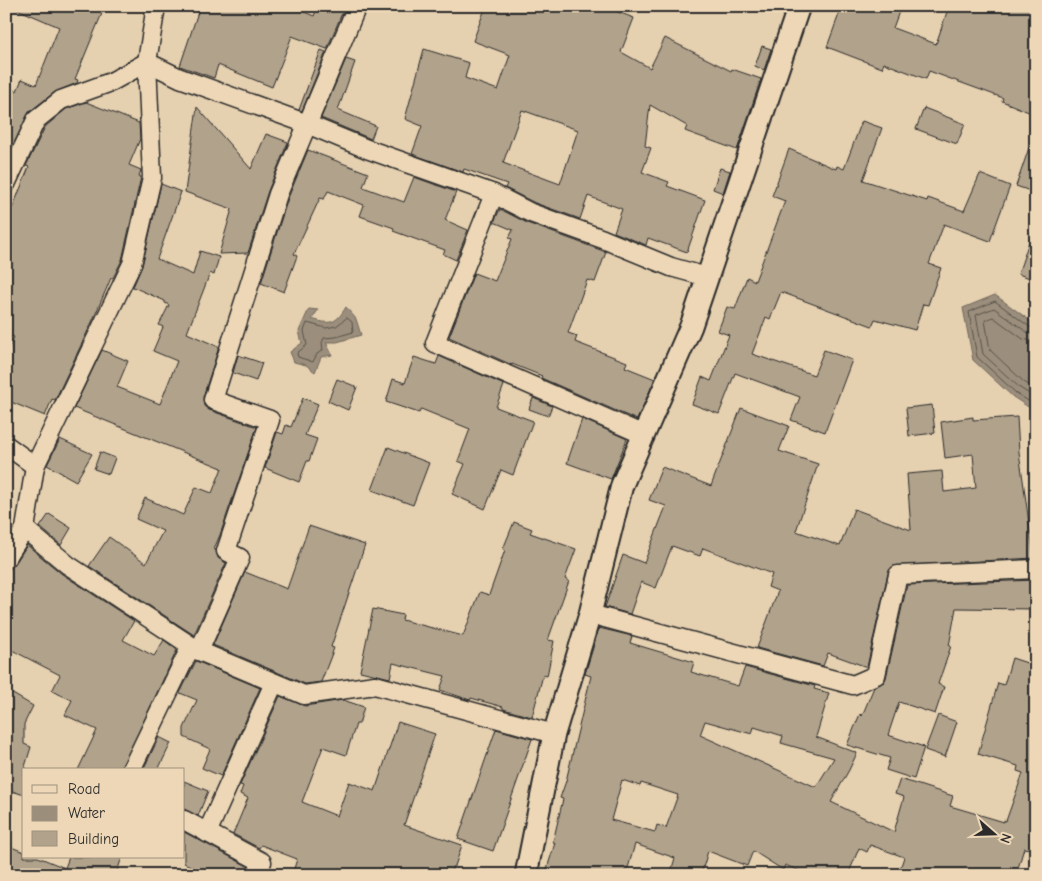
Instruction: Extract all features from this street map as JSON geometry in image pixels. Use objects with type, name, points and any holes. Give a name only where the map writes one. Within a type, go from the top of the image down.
[{"type":"street","points":[[6,558],[25,529],[35,466],[132,264],[152,178],[147,62],[156,6]]},
{"type":"street","points":[[132,768],[240,558],[226,551],[270,420],[214,400],[278,194],[357,6]]},
{"type":"street","points":[[526,875],[554,734],[590,614],[622,485],[690,326],[799,6]]},
{"type":"street","points":[[147,62],[180,78],[367,149],[494,194],[531,213],[603,239],[671,267],[708,277]]},
{"type":"street","points":[[6,184],[36,120],[61,100],[111,82],[147,62]]},
{"type":"street","points":[[494,194],[436,343],[644,435]]},
{"type":"street","points":[[6,445],[35,466]]},
{"type":"street","points":[[25,529],[68,565],[195,648],[304,695],[375,685],[554,734]]},
{"type":"street","points":[[590,614],[853,684],[876,675],[898,575],[1036,569]]},
{"type":"street","points":[[208,832],[274,682]]},
{"type":"street","points":[[185,820],[262,862],[257,875]]},
{"type":"water","points":[[995,295],[1036,325],[1036,412],[1013,397],[973,360],[963,308]]},
{"type":"water","points":[[346,307],[356,319],[361,335],[337,342],[326,342],[332,355],[321,357],[315,372],[306,365],[294,362],[290,352],[302,343],[299,331],[309,309],[318,310],[312,319],[332,322],[339,317]]},
{"type":"building","points":[[10,6],[105,6],[75,79],[78,80],[77,83],[55,92],[29,112],[8,156],[6,155],[6,87],[17,91],[22,79],[36,85],[59,27]]},
{"type":"building","points":[[200,6],[290,6],[314,16],[318,6],[345,6],[327,49],[292,36],[272,87],[218,65],[214,78],[180,66]]},
{"type":"building","points":[[486,6],[602,6],[634,18],[621,52],[650,68],[665,38],[731,71],[732,69],[761,79],[737,150],[685,131],[687,126],[650,105],[645,146],[651,148],[642,172],[669,182],[667,186],[705,200],[687,252],[648,238],[646,245],[614,232],[622,209],[588,196],[580,219],[535,203],[505,188],[507,184],[464,169],[463,172],[412,154],[422,126],[405,119],[424,49],[469,63],[465,78],[498,90],[510,55],[473,41]],"holes":[[[522,110],[578,130],[560,184],[503,163]]]},
{"type":"building","points":[[842,6],[901,6],[893,28],[936,44],[949,6],[1036,6],[1036,115],[1002,101],[1003,98],[929,71],[926,79],[884,63],[882,68],[827,47]]},
{"type":"building","points":[[762,46],[771,49],[764,70],[755,66]]},
{"type":"building","points":[[321,50],[326,52],[302,111],[299,110]]},
{"type":"building","points":[[346,59],[355,62],[338,110],[376,126],[371,139],[321,118]]},
{"type":"building","points":[[86,102],[139,123],[140,139],[129,165],[141,170],[139,176],[141,177],[122,260],[113,278],[111,278],[55,400],[52,399],[45,416],[6,400],[6,355],[14,337],[6,334],[6,224],[29,167],[26,166],[45,127],[66,109]]},
{"type":"building","points":[[197,107],[251,169],[266,134],[288,142],[268,191],[248,253],[219,254],[232,209],[185,192]]},
{"type":"building","points":[[924,108],[965,124],[957,144],[916,129]]},
{"type":"building","points":[[862,121],[882,128],[863,180],[927,201],[928,198],[964,211],[980,174],[1010,186],[990,241],[944,224],[929,264],[941,268],[928,305],[923,304],[915,330],[875,319],[872,326],[781,292],[770,319],[766,317],[752,354],[814,375],[824,350],[852,360],[825,432],[791,420],[800,397],[735,373],[719,414],[692,404],[702,377],[711,381],[729,335],[718,331],[727,307],[735,309],[747,277],[755,281],[785,201],[772,196],[789,149],[836,169],[837,166],[844,169]]},
{"type":"building","points":[[1033,136],[1036,137],[1036,193],[1016,186]]},
{"type":"building","points":[[308,150],[368,173],[363,187],[404,202],[414,177],[456,192],[445,220],[468,230],[456,260],[443,254],[445,250],[393,231],[394,228],[360,216],[364,205],[328,191],[324,199],[320,198],[294,254],[297,256],[284,292],[261,283],[288,198]]},
{"type":"building","points":[[720,168],[730,171],[723,193],[713,189]]},
{"type":"building","points":[[161,184],[181,192],[157,259],[193,275],[200,251],[219,257],[214,275],[210,273],[187,333],[219,347],[203,397],[204,406],[209,410],[257,427],[214,549],[218,558],[226,563],[194,635],[89,566],[109,537],[146,563],[163,531],[136,519],[145,498],[183,515],[196,487],[212,493],[222,468],[74,408],[102,350],[128,361],[117,387],[160,404],[177,361],[153,351],[163,327],[159,325],[169,305],[165,301],[133,287],[142,266]]},
{"type":"building","points":[[500,209],[527,223],[606,252],[595,282],[587,280],[568,333],[577,336],[575,342],[627,362],[625,367],[655,379],[637,420],[541,378],[542,376],[449,337],[474,273],[495,281],[512,239],[509,238],[513,230],[494,222]]},
{"type":"building","points":[[1033,230],[1036,231],[1036,280],[1018,274]]},
{"type":"building","points":[[238,355],[262,363],[256,381],[233,373]]},
{"type":"building","points":[[439,356],[504,385],[496,407],[533,421],[513,475],[501,470],[485,509],[452,494],[465,464],[458,461],[470,429],[421,409],[419,413],[386,402],[393,379],[405,383],[414,357],[436,364]]},
{"type":"building","points":[[337,379],[357,387],[348,410],[328,401]]},
{"type":"building","points":[[303,398],[318,404],[305,435],[317,439],[299,482],[265,468],[277,432],[283,434],[286,425],[291,427]]},
{"type":"building","points":[[533,398],[552,406],[548,416],[529,409]]},
{"type":"building","points":[[932,405],[935,433],[909,436],[906,408]]},
{"type":"building","points":[[741,408],[789,426],[779,451],[818,464],[796,531],[840,546],[854,509],[911,530],[907,474],[942,471],[944,492],[976,488],[973,454],[945,458],[941,422],[973,417],[973,420],[1017,417],[1019,452],[1034,558],[893,566],[888,573],[867,667],[828,653],[823,666],[757,648],[778,591],[768,587],[772,574],[703,548],[700,556],[672,546],[656,588],[641,582],[630,614],[605,607],[623,555],[644,563],[666,506],[649,500],[662,467],[711,486]]},
{"type":"building","points":[[582,419],[627,439],[611,479],[567,463]]},
{"type":"building","points":[[60,439],[92,454],[76,481],[47,465]]},
{"type":"building","points":[[388,447],[429,463],[413,505],[372,490]]},
{"type":"building","points":[[100,452],[115,458],[109,474],[94,469]]},
{"type":"building","points":[[49,514],[71,528],[61,545],[40,527]]},
{"type":"building","points":[[514,522],[532,529],[530,533],[576,549],[565,579],[569,581],[548,640],[554,641],[547,676],[543,675],[532,717],[440,690],[445,676],[393,663],[390,678],[360,671],[373,609],[403,615],[402,620],[463,636],[480,592],[489,595],[505,550],[503,549]]},
{"type":"building","points":[[309,526],[365,545],[331,647],[334,648],[321,682],[305,684],[213,645],[245,572],[287,589]]},
{"type":"building","points":[[27,545],[62,574],[134,621],[123,640],[154,656],[164,640],[177,650],[122,768],[79,768],[97,730],[65,715],[72,700],[52,691],[60,675],[6,647],[6,573],[15,564]]},
{"type":"building","points":[[1036,580],[1036,609],[956,608],[949,646],[951,646],[938,684],[944,687],[935,714],[899,702],[888,735],[924,747],[914,779],[886,770],[890,758],[847,745],[874,687],[884,682],[886,678],[907,585]]},
{"type":"building","points":[[599,628],[632,636],[630,643],[694,662],[691,672],[738,686],[745,667],[815,686],[814,689],[829,693],[816,737],[857,753],[831,802],[894,832],[904,797],[895,794],[900,779],[953,796],[950,806],[1006,821],[1023,773],[1017,771],[1018,766],[978,754],[998,683],[1004,685],[1012,658],[1036,666],[1036,832],[1030,849],[1024,848],[1016,875],[898,875],[904,857],[870,845],[867,852],[859,848],[848,875],[810,875],[785,865],[783,870],[753,851],[747,866],[708,851],[701,875],[670,875],[675,858],[635,844],[624,875],[545,875],[555,843],[553,842],[563,799],[560,798],[566,781],[591,676],[585,674]],"holes":[[[705,721],[752,734],[754,727],[783,736],[781,743],[834,758],[816,787],[700,735]],[[622,780],[640,786],[641,783],[678,795],[666,828],[657,825],[655,832],[611,820]]]},
{"type":"building","points":[[196,661],[260,688],[221,776],[202,768],[210,749],[184,737],[184,728],[197,700],[180,693]]},
{"type":"building","points":[[6,690],[33,706],[24,724],[24,744],[31,747],[25,768],[22,768],[22,794],[6,789]]},
{"type":"building","points":[[280,696],[305,706],[343,700],[364,707],[359,724],[356,724],[346,755],[323,747],[302,802],[337,816],[349,782],[375,791],[398,722],[435,734],[404,825],[462,845],[450,875],[292,875],[297,859],[261,845],[259,848],[233,834],[248,798],[240,794],[243,786],[240,785]]},
{"type":"building","points":[[938,715],[957,722],[945,757],[925,750]]},
{"type":"building","points":[[496,729],[532,739],[493,851],[458,839]]},
{"type":"building","points":[[159,737],[171,743],[159,768],[144,768]]},
{"type":"building","points":[[185,781],[208,791],[198,816],[185,810]]},
{"type":"building","points":[[185,833],[249,867],[247,875],[209,875],[184,863]]},
{"type":"building","points":[[6,845],[22,851],[22,858],[40,858],[65,868],[69,858],[122,858],[116,875],[6,875]]}]
